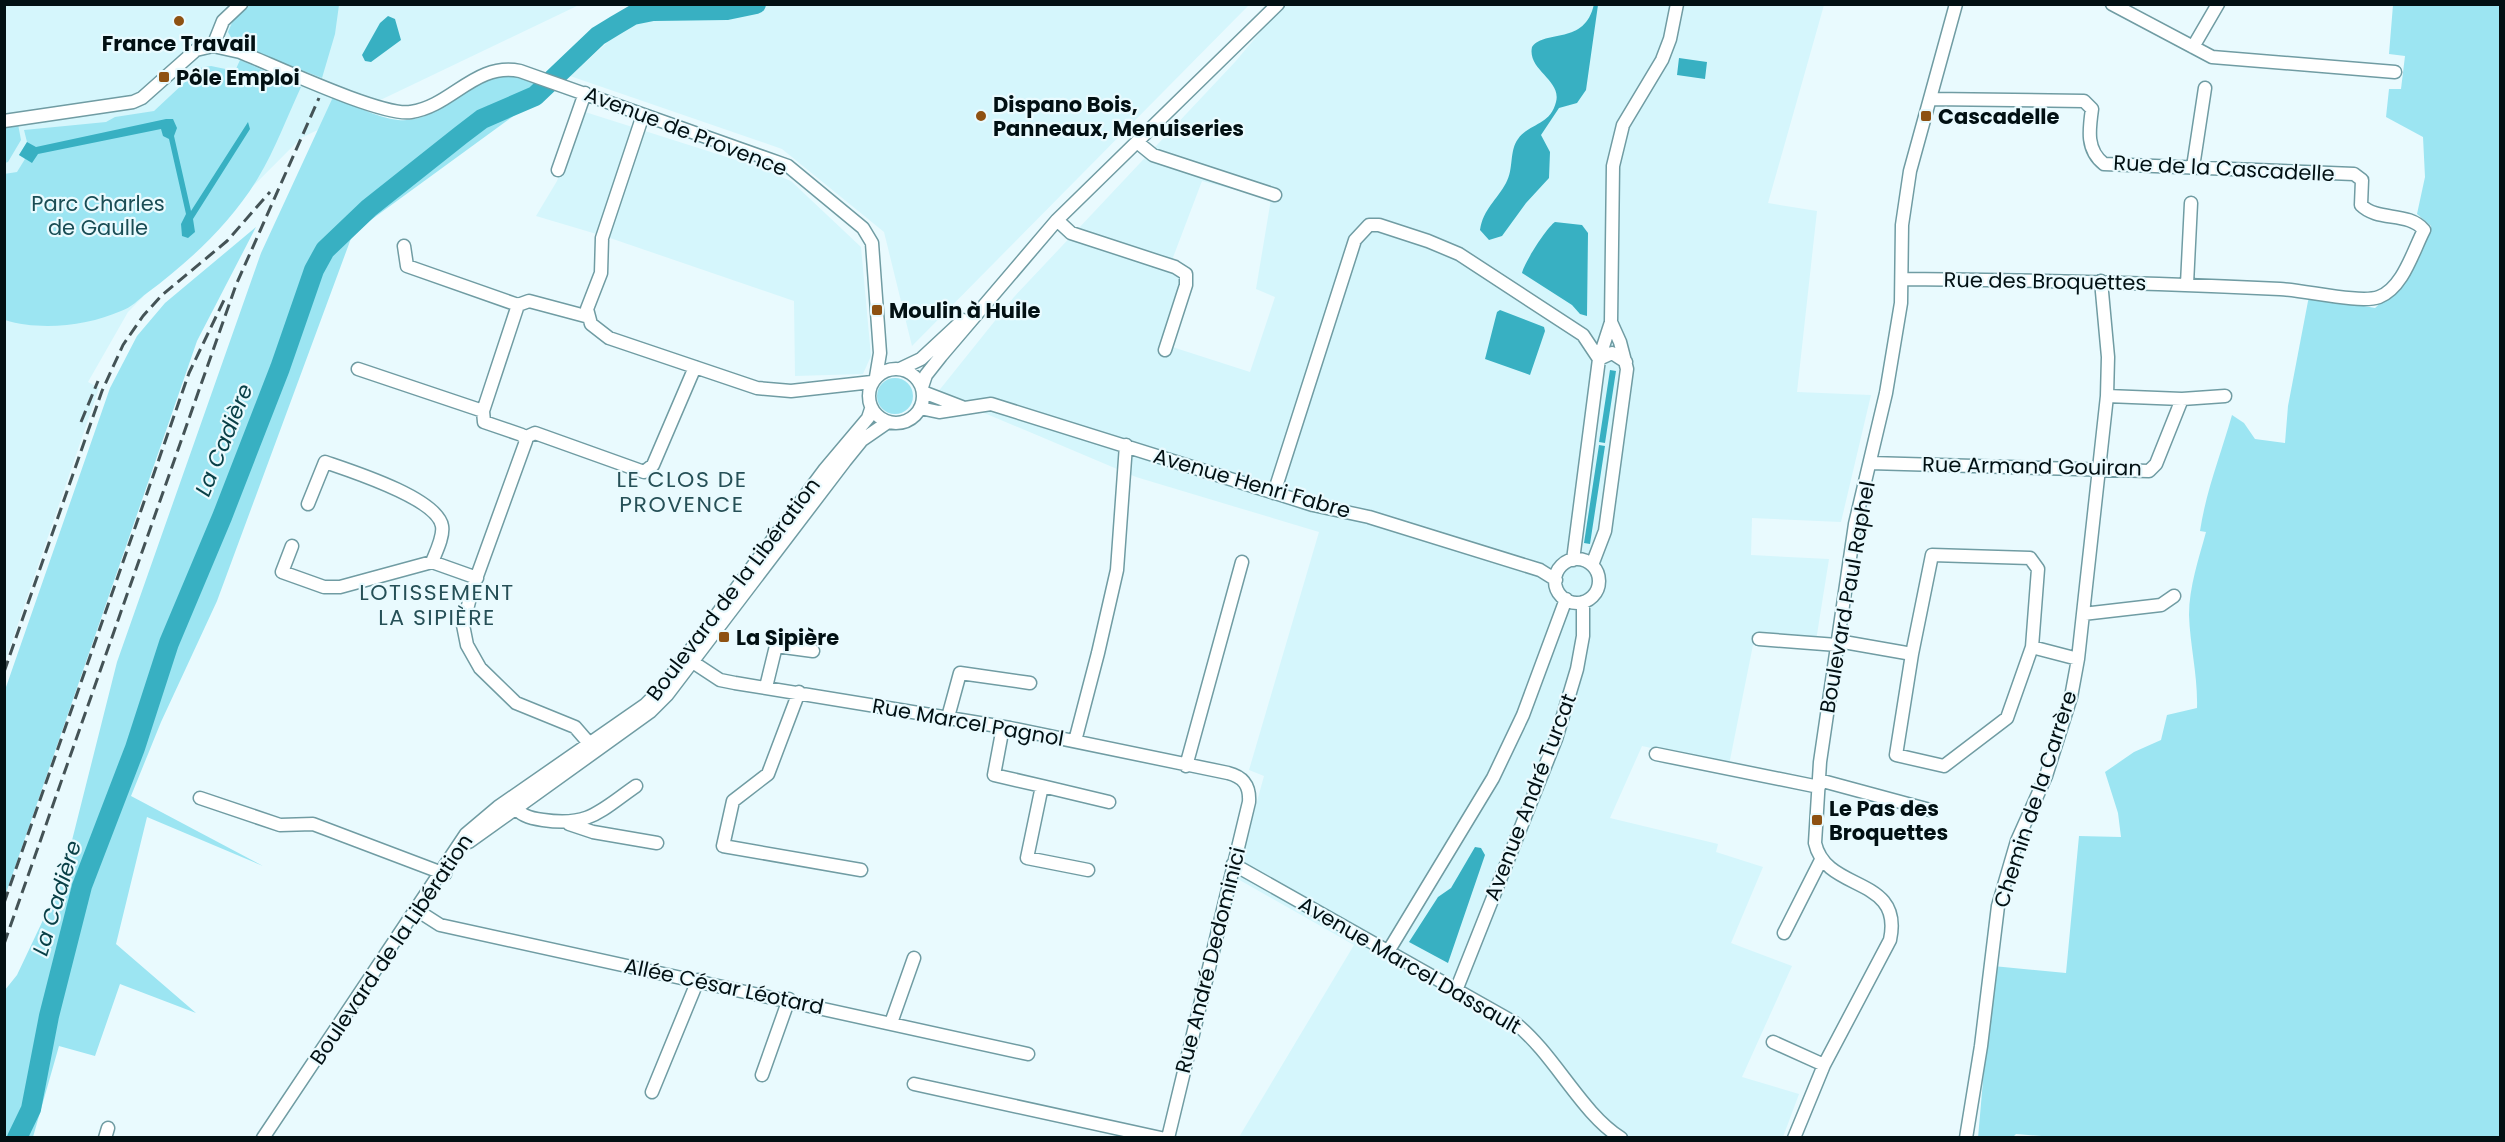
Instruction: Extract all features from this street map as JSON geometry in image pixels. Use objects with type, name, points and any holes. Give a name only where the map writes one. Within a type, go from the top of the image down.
[{"type":"street","points":[[4,121],[137,101],[189,54],[213,46],[223,21],[241,4]]},
{"type":"street","points":[[920,408],[926,375],[1057,220],[1278,4]]},
{"type":"street","points":[[1573,560],[1599,359],[1611,322],[1612,166],[1623,125],[1662,60],[1670,39],[1677,4]]},
{"type":"street","name":"Boulevard Paul Raphel","points":[[1821,860],[1815,843],[1819,783],[1855,524],[1896,336],[1903,279],[1902,225],[1910,171],[1956,4]]},
{"type":"street","points":[[2112,4],[2212,57],[2395,72]]},
{"type":"street","points":[[2193,47],[2218,4]]},
{"type":"street","name":"Avenue de Provence","points":[[213,46],[240,51],[396,113],[424,109],[479,76],[495,70],[512,70],[543,78],[788,166],[866,232],[872,243],[880,353],[872,384]]},
{"type":"street","points":[[2193,166],[2205,88]]},
{"type":"street","points":[[558,170],[585,93]]},
{"type":"street","name":"Rue de la Cascadelle","points":[[1930,99],[2084,101],[2092,109],[2090,143],[2094,156],[2104,164],[2354,174],[2362,180],[2361,204],[2368,212],[2417,222],[2424,230]]},
{"type":"street","points":[[4,113],[20,117]]},
{"type":"street","points":[[643,115],[602,238],[601,273],[587,309],[591,324],[609,338],[757,388],[791,391],[853,383],[872,384],[896,369],[921,359],[990,298]]},
{"type":"street","points":[[1137,142],[1153,155],[1275,195]]},
{"type":"street","points":[[2187,284],[2191,203]]},
{"type":"street","points":[[1057,220],[1071,233],[1175,267],[1186,274],[1186,285],[1165,350]]},
{"type":"street","points":[[1274,493],[1352,250],[1358,234],[1369,225],[1379,225],[1459,254],[1582,335],[1599,359]]},
{"type":"street","name":"Rue des Broquettes","points":[[1903,279],[2187,284],[2306,290],[2369,300],[2383,296],[2397,283],[2424,230]]},
{"type":"street","points":[[404,246],[407,266],[518,305],[529,301],[589,317]]},
{"type":"street","name":"Chemin de la Carrère","points":[[1966,1137],[1981,1046],[1998,906],[2017,841],[2049,765],[2071,697],[2078,659],[2107,396],[2108,357],[2101,281]]},
{"type":"street","points":[[518,305],[483,411],[484,422],[522,435],[526,441],[477,578],[463,625],[467,645],[480,668],[516,704],[575,727],[592,747]]},
{"type":"street","points":[[1592,565],[1580,559],[1561,567],[1556,580],[1560,594],[1566,599],[1583,602],[1594,595],[1599,583],[1592,565],[1605,531],[1626,362],[1611,322]]},
{"type":"street","points":[[880,353],[896,369],[914,375],[922,390]]},
{"type":"street","points":[[1599,359],[1612,353],[1626,362]]},
{"type":"street","points":[[524,438],[535,433],[644,472],[653,465],[695,367]]},
{"type":"street","points":[[358,369],[483,411]]},
{"type":"street","points":[[872,384],[871,409],[888,422]]},
{"type":"street","name":"Avenue Henri Fabre","points":[[922,390],[963,407]]},
{"type":"street","points":[[2107,396],[2182,399],[2226,396]]},
{"type":"street","name":"Rue Armand Gouiran","points":[[1870,463],[2149,471],[2156,464],[2182,399]]},
{"type":"street","name":"Avenue Henri Fabre","points":[[920,408],[939,412],[991,404],[1313,505],[1369,517],[1540,570],[1556,580]]},
{"type":"street","name":"Boulevard de la Libération","points":[[688,659],[862,440],[888,422],[903,422],[916,415],[920,408]]},
{"type":"street","name":"Boulevard de la Libération","points":[[272,1137],[443,873],[473,838],[512,803],[592,747],[650,712],[845,444],[868,418],[871,409]]},
{"type":"street","points":[[1075,741],[1117,570],[1126,446]]},
{"type":"street","points":[[308,504],[325,462],[410,495],[440,518],[443,529],[432,562]]},
{"type":"street","points":[[292,546],[282,572],[324,586],[340,587],[432,562],[477,578]]},
{"type":"street","points":[[1932,555],[2030,558],[2038,569],[2032,647],[2007,718],[1944,766],[1896,755],[1912,654],[1932,555]]},
{"type":"street","points":[[1186,766],[1242,562]]},
{"type":"street","name":"Avenue Henri Fabre","points":[[1540,570],[1561,567]]},
{"type":"street","points":[[2083,614],[2161,605],[2174,596]]},
{"type":"street","name":"Avenue André Turcat","points":[[1389,950],[1493,778],[1523,715],[1566,599]]},
{"type":"street","name":"Avenue André Turcat","points":[[1456,988],[1556,739],[1577,669],[1583,636],[1583,602]]},
{"type":"street","points":[[1760,639],[1838,643],[1912,654]]},
{"type":"street","points":[[766,687],[776,646],[813,651]]},
{"type":"street","points":[[2032,647],[2078,659]]},
{"type":"street","name":"Rue Marcel Pagnol","points":[[688,659],[720,680],[1003,726],[1186,766],[1234,774],[1245,783]]},
{"type":"street","points":[[948,717],[960,674],[1030,683]]},
{"type":"street","points":[[799,692],[768,774],[733,801],[723,846],[861,870]]},
{"type":"street","points":[[1003,726],[994,775],[1109,802]]},
{"type":"street","points":[[1656,754],[1819,783],[1930,810]]},
{"type":"street","name":"Rue André Dedominici","points":[[1167,1137],[1249,802],[1245,783]]},
{"type":"street","points":[[568,824],[588,819],[636,786]]},
{"type":"street","points":[[1041,786],[1027,858],[1088,870]]},
{"type":"street","points":[[200,798],[280,825],[313,824],[443,873]]},
{"type":"street","points":[[512,803],[526,818],[568,824],[593,832],[657,843]]},
{"type":"street","points":[[1784,933],[1821,860],[1828,868],[1863,886],[1886,903],[1894,924],[1890,940],[1824,1065],[1794,1137]]},
{"type":"street","name":"Avenue Marcel Dassault","points":[[1233,864],[1503,1014],[1529,1034],[1604,1125],[1621,1137]]},
{"type":"street","name":"Boulevard de la Libération","points":[[263,1137],[418,911]]},
{"type":"street","name":"Allée César Léotard","points":[[418,911],[440,925],[789,999],[1028,1054]]},
{"type":"street","points":[[891,1023],[914,958]]},
{"type":"street","points":[[652,1092],[698,980]]},
{"type":"street","points":[[762,1075],[789,999]]},
{"type":"street","points":[[1773,1042],[1824,1065]]},
{"type":"street","points":[[914,1084],[1161,1137]]},
{"type":"shaded area","points":[[1594,4],[1598,5],[1586,90],[1577,103],[1559,108],[1541,135],[1550,152],[1549,178],[1526,203],[1502,236],[1489,240],[1480,230],[1487,210],[1508,178],[1515,144],[1523,134],[1549,116],[1556,102],[1554,87],[1534,62],[1532,47],[1538,42],[1574,31],[1582,26],[1589,17]]},
{"type":"shaded area","points":[[5,5],[579,5],[301,138],[128,312],[88,382],[99,388],[5,662]]},
{"type":"shaded area","points":[[776,5],[1249,5],[912,346],[884,232],[782,149],[570,76],[632,20]]},
{"type":"shaded area","points":[[1283,5],[1824,5],[1768,203],[1817,211],[1797,392],[1871,395],[1841,522],[1752,518],[1751,555],[1829,559],[1815,647],[1753,645],[1729,765],[1642,746],[1610,818],[1718,844],[1716,852],[1763,867],[1731,943],[1792,966],[1742,1077],[1799,1094],[1783,1137],[1239,1137],[1354,945],[1236,878],[1264,776],[1249,770],[1319,532],[1136,477],[937,393],[1014,297],[1235,62]],"holes":[[[1202,181],[1271,199],[1256,289],[1275,297],[1250,372],[1163,344],[1183,277],[1169,268]]]},
{"type":"shaded area","points":[[388,16],[395,19],[401,40],[371,62],[365,61],[362,55],[380,23]]},
{"type":"shaded area","points":[[1679,58],[1707,62],[1705,79],[1677,75]]},
{"type":"shaded area","points":[[582,111],[755,166],[791,181],[861,247],[871,356],[863,374],[795,376],[794,301],[610,238],[536,216],[557,181]]},
{"type":"shaded area","points":[[173,119],[177,128],[174,136],[191,211],[248,122],[250,129],[193,219],[195,232],[188,238],[182,236],[181,224],[186,214],[169,139],[163,136],[161,129],[38,154],[32,163],[19,155],[27,142],[36,147]]},
{"type":"shaded area","points":[[1555,222],[1582,225],[1588,233],[1587,316],[1580,314],[1572,305],[1522,273],[1536,246]]},
{"type":"shaded area","points":[[1500,310],[1544,327],[1545,331],[1530,375],[1485,359],[1497,312]]},
{"type":"shaded area","points":[[1610,370],[1616,371],[1605,443],[1599,442]]},
{"type":"shaded area","points":[[1599,445],[1605,446],[1590,544],[1584,543]]},
{"type":"shaded area","points":[[1475,847],[1481,848],[1485,855],[1448,963],[1409,942],[1438,897],[1451,888]]},
{"type":"green space","points":[[249,5],[339,5],[335,34],[322,78],[235,44],[228,32],[234,18]]},
{"type":"green space","points":[[2393,5],[2500,5],[2500,1137],[2067,1138],[2016,1134],[2013,1137],[1978,1138],[1993,966],[2066,973],[2079,836],[2121,837],[2118,813],[2105,772],[2134,752],[2161,740],[2167,715],[2197,708],[2189,615],[2191,594],[2206,532],[2200,531],[2206,501],[2232,415],[2244,423],[2255,439],[2285,443],[2288,406],[2309,296],[2375,308],[2405,281],[2431,226],[2417,214],[2425,177],[2423,137],[2386,117],[2389,89],[2401,89],[2405,56],[2389,54]]},
{"type":"green space","name":"Parc Charles de Gaulle","points":[[240,60],[301,87],[264,167],[247,195],[222,226],[178,268],[125,310],[93,320],[63,325],[33,325],[5,320],[4,174],[17,172],[25,159],[19,155],[27,142],[24,130],[106,122],[115,117],[154,111],[200,68],[211,66],[235,71]]},
{"type":"green space","points":[[512,75],[541,85],[545,93],[353,233],[217,601],[161,722],[131,796],[263,866],[147,817],[116,944],[196,1013],[120,984],[95,1056],[59,1046],[33,1137],[5,1138],[5,990],[17,975],[62,880],[117,662],[261,253],[333,97],[382,117],[398,120],[414,119],[442,108],[481,83],[496,77]]},
{"type":"green space","points":[[18,124],[21,140],[8,162],[5,163],[4,126]]},
{"type":"green space","points":[[256,227],[197,341],[5,896],[5,690],[110,388],[137,336],[165,303]]},
{"type":"green space","points":[[895,378],[908,383],[913,396],[908,409],[895,414],[882,409],[877,396],[882,383]]},
{"type":"waterway","name":"La Cadière","points":[[17,1138],[31,1109],[49,1016],[82,886],[135,748],[169,643],[222,517],[280,368],[314,270],[325,250],[369,208],[461,135],[482,119],[535,96],[598,36],[633,15],[653,11],[727,10],[756,4]]},
{"type":"railway","points":[[4,944],[236,285],[319,98]]},
{"type":"railway","points":[[4,672],[102,391],[123,345],[143,316],[162,295],[227,241],[270,192]]},
{"type":"railway","points":[[4,903],[189,373],[224,300]]},
{"type":"railway","points":[[81,422],[98,381]]},
{"type":"place","name":"France Travail","points":[[179,21]]},
{"type":"place","name":"Pôle Emploi","points":[[164,77]]},
{"type":"place","name":"Dispano Bois, Panneaux, Menuiseries","points":[[981,116]]},
{"type":"place","name":"Cascadelle","points":[[1926,116]]},
{"type":"place","name":"Moulin à Huile","points":[[877,310]]},
{"type":"place","name":"La Sipière","points":[[724,637]]},
{"type":"place","name":"Le Pas des Broquettes","points":[[1817,820]]},
{"type":"district","name":"LE CLOS DE PROVENCE","points":[[682,492]]},
{"type":"district","name":"LOTISSEMENT LA SIPIÈRE","points":[[437,604]]}]
